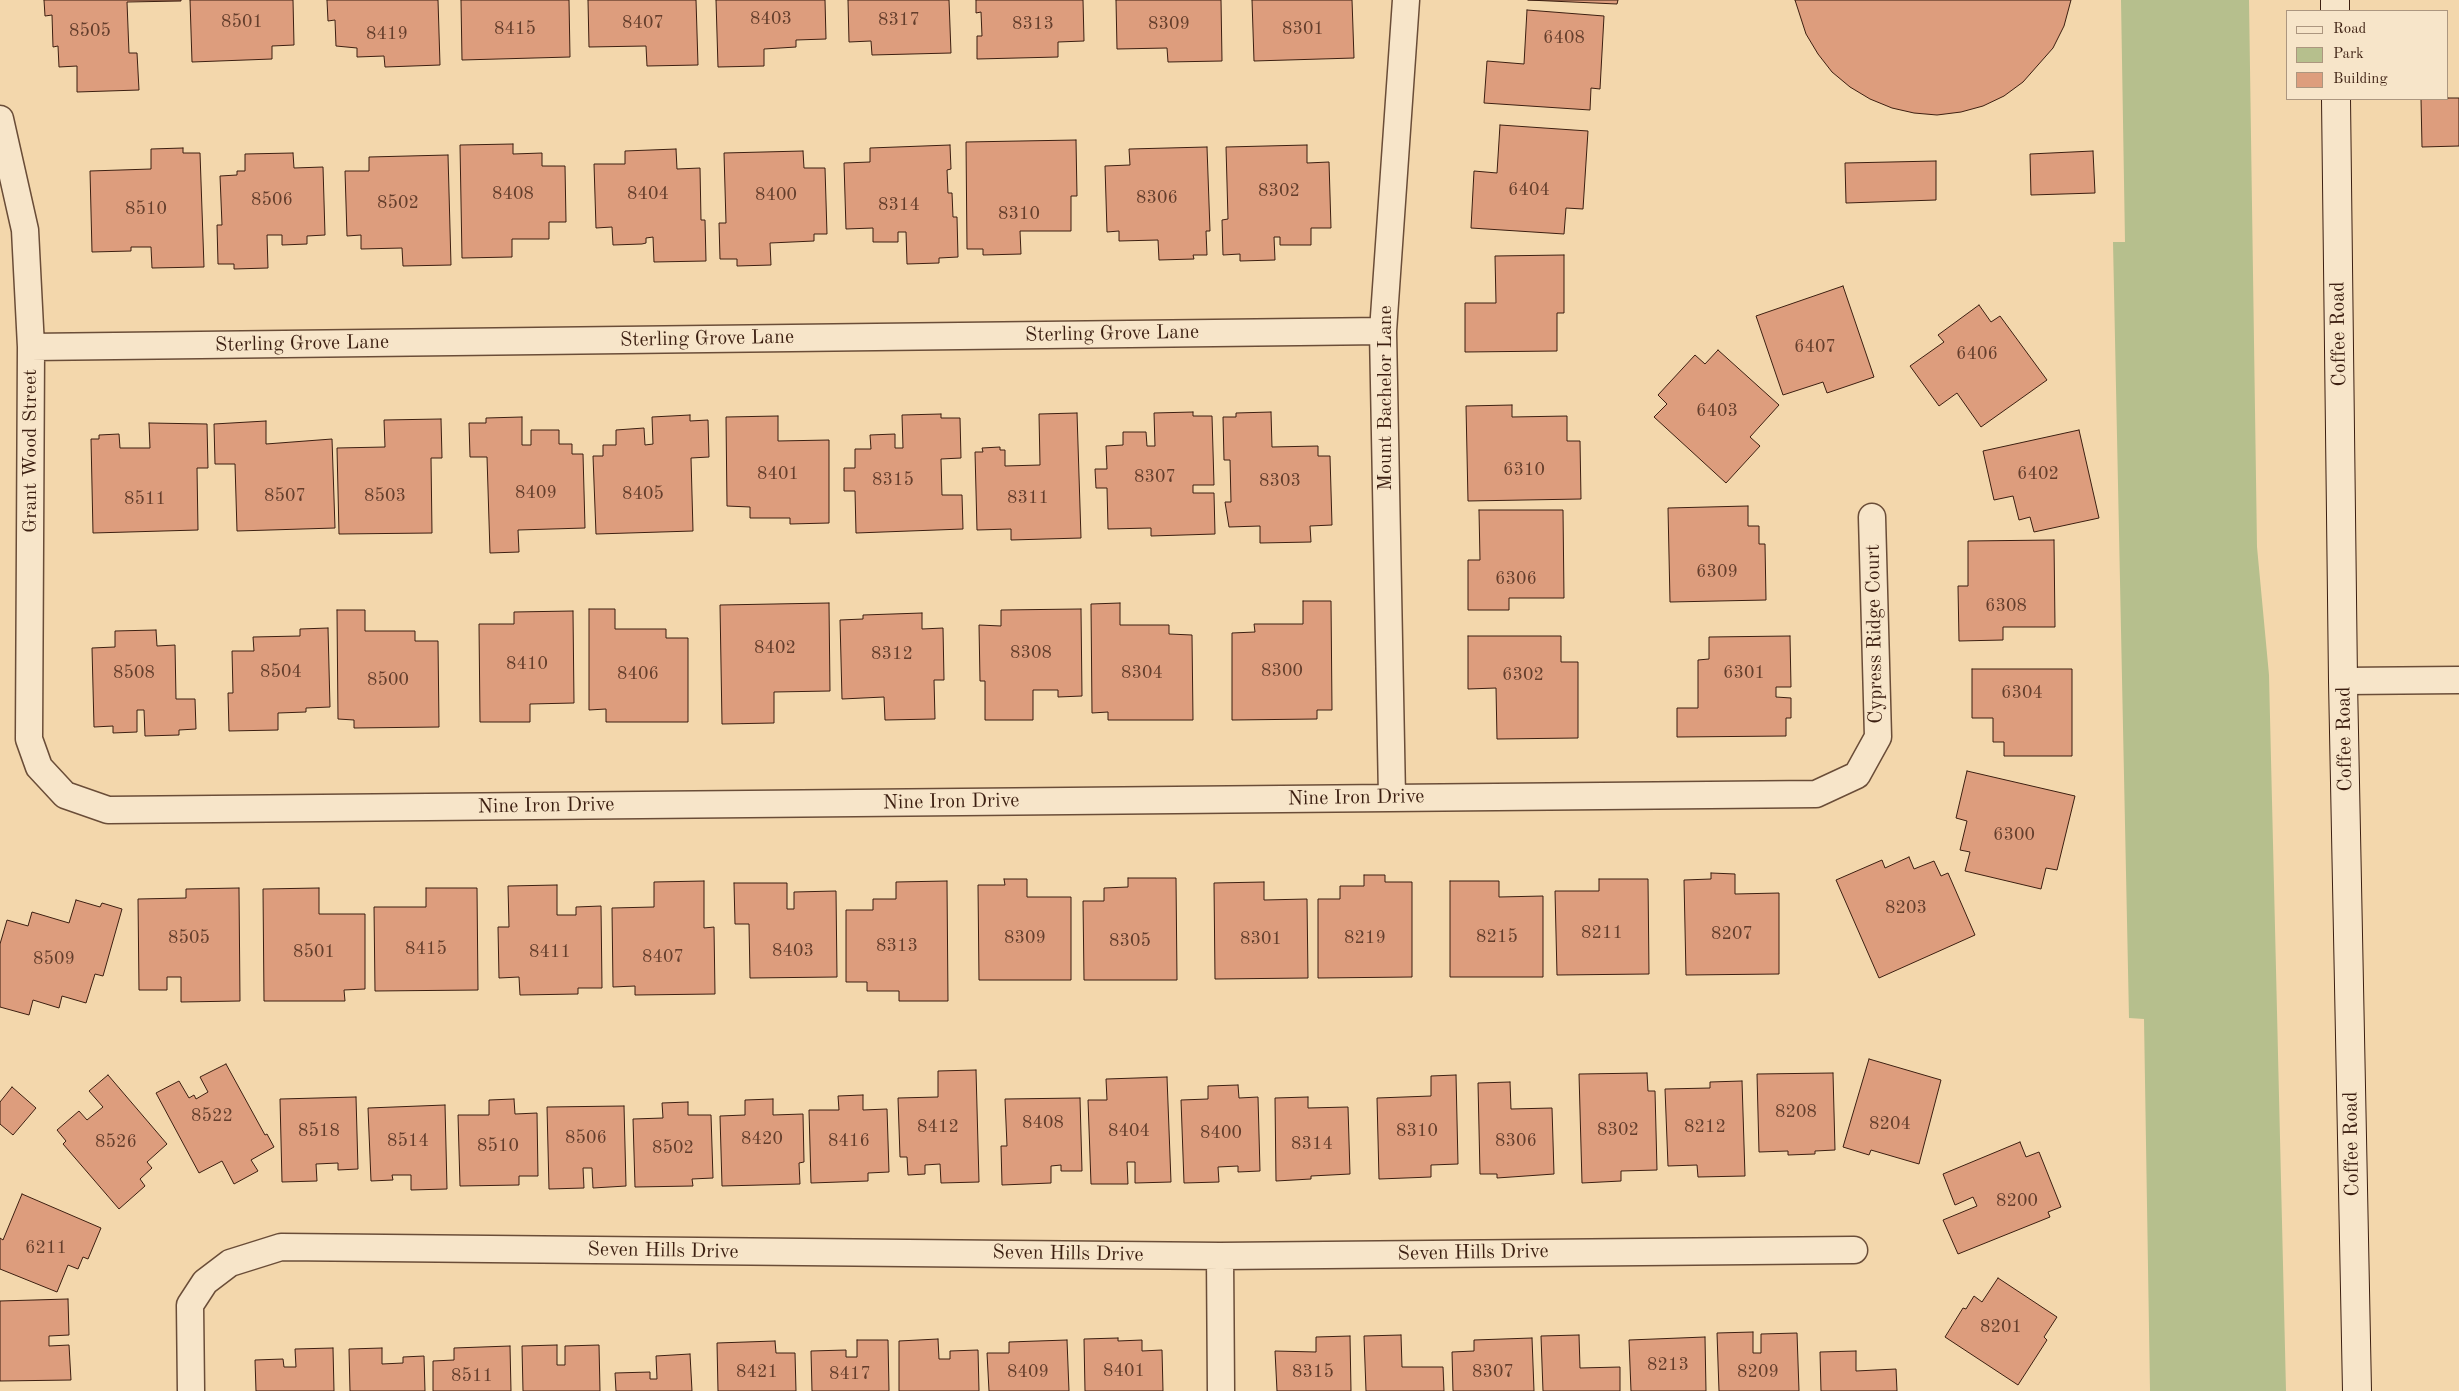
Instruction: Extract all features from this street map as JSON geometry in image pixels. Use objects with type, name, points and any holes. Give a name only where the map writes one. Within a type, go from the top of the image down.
[{"type":"main road","name":"Coffee Road","points":[[2336,100],[2356,1387]]},
{"type":"street","name":"Mount Bachelor Lane","points":[[1392,798],[1383,331],[1406,0]]},
{"type":"street","name":"Grant Wood Street","points":[[0,119],[24,230],[31,347],[29,739],[39,767],[50,779]]},
{"type":"street","name":"Sterling Grove Lane","points":[[31,347],[1383,331]]},
{"type":"street","name":"Cypress Ridge Court","points":[[1858,775],[1878,737],[1872,517]]},
{"type":"street","points":[[2344,681],[2459,680]]},
{"type":"street","name":"Nine Iron Drive","points":[[50,779],[65,795],[108,810],[1816,794],[1858,775]]},
{"type":"street","name":"Seven Hills Drive","points":[[191,1391],[190,1305],[206,1282],[230,1263],[281,1247],[1220,1256],[1854,1250]]},
{"type":"street","points":[[1220,1256],[1221,1391]]},
{"type":"green space","points":[[2121,0],[2249,0],[2257,547],[2269,675],[2286,1391],[2150,1391],[2144,1019],[2129,1018],[2113,242],[2125,242]]},
{"type":"building","points":[[44,0],[181,1],[127,2],[129,53],[137,53],[139,90],[77,92],[77,66],[59,67],[58,46],[53,47],[52,15],[45,16]]},
{"type":"building","points":[[190,0],[293,0],[294,45],[272,46],[272,59],[192,62]]},
{"type":"building","points":[[327,0],[438,0],[440,65],[385,67],[384,56],[357,57],[357,48],[336,46],[335,20],[328,21]]},
{"type":"building","points":[[461,0],[569,0],[570,57],[462,60]]},
{"type":"building","points":[[588,0],[696,0],[698,65],[647,66],[646,46],[589,47]]},
{"type":"building","points":[[716,0],[825,0],[826,39],[796,40],[796,47],[764,49],[764,66],[718,67]]},
{"type":"building","points":[[848,0],[949,0],[951,53],[872,55],[871,41],[849,42]]},
{"type":"building","points":[[976,0],[1083,0],[1084,41],[1058,42],[1058,57],[977,59],[977,36],[982,36],[981,12],[976,13]]},
{"type":"building","points":[[1116,0],[1221,0],[1222,61],[1168,62],[1167,48],[1117,49]]},
{"type":"building","points":[[1252,0],[1352,0],[1354,58],[1254,61]]},
{"type":"building","points":[[1528,0],[1618,0],[1617,4]]},
{"type":"building","points":[[1795,0],[2071,0],[2064,26],[2053,48],[2023,82],[2004,96],[1983,106],[1961,112],[1937,115],[1914,113],[1892,108],[1870,99],[1850,87],[1832,72],[1818,54],[1806,34]]},
{"type":"building","points":[[1527,10],[1604,16],[1600,89],[1591,88],[1590,110],[1484,103],[1487,61],[1524,64]]},
{"type":"building","points":[[2449,98],[2459,98],[2459,146],[2422,147],[2421,100],[2449,100]]},
{"type":"building","points":[[1500,125],[1588,131],[1583,209],[1566,208],[1564,234],[1471,228],[1474,171],[1497,173]]},
{"type":"building","points":[[1076,140],[1077,196],[1071,196],[1071,231],[1020,231],[1021,254],[983,255],[983,249],[967,249],[966,142]]},
{"type":"building","points":[[513,144],[513,154],[542,153],[542,166],[565,166],[566,222],[549,222],[549,239],[512,239],[512,257],[462,258],[460,145]]},
{"type":"building","points":[[950,145],[951,169],[947,170],[948,193],[952,193],[953,217],[957,217],[958,257],[939,258],[939,263],[907,264],[906,232],[898,232],[898,242],[873,242],[873,228],[846,229],[844,163],[870,162],[870,148]]},
{"type":"building","points":[[1307,145],[1307,163],[1329,162],[1331,228],[1311,228],[1311,245],[1280,245],[1280,237],[1274,237],[1275,260],[1240,261],[1240,254],[1223,255],[1222,220],[1228,219],[1226,147]]},
{"type":"building","points":[[1207,147],[1210,231],[1206,231],[1207,255],[1193,255],[1194,259],[1159,260],[1158,240],[1119,241],[1119,231],[1107,232],[1105,166],[1130,165],[1129,149]]},
{"type":"building","points":[[183,148],[183,153],[200,153],[204,267],[152,268],[151,247],[131,247],[131,251],[92,252],[90,171],[151,169],[151,149]]},
{"type":"building","points":[[676,149],[677,169],[700,168],[701,220],[705,220],[706,261],[654,262],[653,237],[646,238],[646,243],[642,244],[613,245],[612,227],[596,228],[594,164],[625,164],[625,151]]},
{"type":"building","points":[[803,151],[804,168],[825,168],[827,234],[814,234],[814,241],[770,243],[771,265],[737,266],[737,259],[720,259],[719,223],[726,223],[724,153]]},
{"type":"building","points":[[2093,151],[2095,193],[2031,195],[2030,154]]},
{"type":"building","points":[[293,153],[294,168],[323,167],[325,235],[307,236],[307,244],[282,245],[282,235],[267,235],[268,268],[234,269],[234,264],[218,264],[217,225],[222,225],[220,176],[237,175],[237,171],[245,171],[245,154]]},
{"type":"building","points":[[448,155],[451,265],[403,266],[402,248],[361,249],[361,235],[347,236],[345,171],[369,171],[369,157]]},
{"type":"building","points":[[1936,161],[1936,200],[1846,203],[1845,163]]},
{"type":"building","points":[[1564,255],[1564,313],[1557,313],[1557,351],[1465,352],[1465,303],[1496,303],[1495,256]]},
{"type":"building","points":[[1843,286],[1874,377],[1827,393],[1823,382],[1783,395],[1756,316]]},
{"type":"building","points":[[1979,305],[1991,322],[2000,316],[2047,380],[1981,427],[1957,393],[1939,406],[1910,366],[1944,342],[1938,335]]},
{"type":"building","points":[[1718,350],[1779,405],[1750,437],[1760,446],[1726,483],[1654,417],[1667,404],[1658,395],[1695,355],[1705,364]]},
{"type":"building","points":[[1512,405],[1512,417],[1567,416],[1567,441],[1580,441],[1581,499],[1468,501],[1466,406]]},
{"type":"building","points":[[1193,412],[1193,416],[1212,416],[1214,485],[1193,485],[1193,493],[1214,493],[1215,534],[1151,536],[1151,528],[1108,529],[1107,488],[1096,488],[1095,469],[1107,469],[1106,446],[1123,445],[1123,432],[1146,432],[1147,446],[1155,446],[1154,413]]},
{"type":"building","points":[[1271,412],[1272,447],[1318,446],[1318,456],[1330,456],[1332,525],[1310,526],[1311,542],[1260,543],[1260,526],[1229,527],[1225,502],[1231,502],[1230,460],[1224,460],[1223,417],[1236,417],[1236,413]]},
{"type":"building","points":[[1077,413],[1081,538],[1011,540],[1011,529],[977,530],[975,452],[983,452],[982,448],[1000,447],[1000,450],[1005,450],[1005,466],[1040,465],[1039,414]]},
{"type":"building","points":[[941,414],[941,418],[960,418],[961,458],[941,459],[942,495],[962,495],[963,529],[856,533],[855,491],[844,491],[844,468],[855,468],[855,449],[871,449],[870,435],[895,434],[895,448],[903,448],[902,415]]},
{"type":"building","points":[[690,415],[690,421],[708,420],[709,457],[691,458],[693,531],[596,534],[593,456],[603,456],[603,445],[616,445],[616,430],[644,428],[645,445],[653,444],[652,417]]},
{"type":"building","points":[[778,416],[778,441],[829,440],[829,523],[790,524],[790,518],[750,518],[750,507],[727,506],[726,417]]},
{"type":"building","points":[[522,417],[522,445],[531,445],[531,430],[559,430],[559,444],[572,444],[572,454],[583,454],[585,528],[518,530],[519,552],[490,553],[487,457],[470,457],[469,423],[486,423],[486,418]]},
{"type":"building","points":[[441,419],[442,458],[431,458],[432,533],[339,534],[337,448],[385,447],[384,420]]},
{"type":"building","points":[[266,421],[266,444],[332,439],[335,528],[237,531],[235,464],[215,464],[214,424]]},
{"type":"building","points":[[149,423],[207,424],[208,468],[197,468],[198,530],[93,533],[91,439],[99,439],[99,435],[119,434],[120,448],[150,448]]},
{"type":"building","points":[[2079,430],[2099,518],[2034,532],[2030,517],[2019,520],[2013,496],[1994,500],[1983,451]]},
{"type":"building","points":[[1748,506],[1748,526],[1759,526],[1759,544],[1765,544],[1766,600],[1670,602],[1668,508]]},
{"type":"building","points":[[1479,510],[1563,510],[1564,598],[1509,598],[1509,610],[1468,610],[1468,560],[1480,560]]},
{"type":"building","points":[[2054,540],[2055,627],[2003,627],[2003,640],[1959,641],[1958,586],[1968,586],[1968,541]]},
{"type":"building","points":[[1303,601],[1331,601],[1332,710],[1317,710],[1317,719],[1232,720],[1232,633],[1255,632],[1254,624],[1303,624]]},
{"type":"building","points":[[829,603],[830,691],[774,692],[774,723],[722,724],[720,605]]},
{"type":"building","points":[[1120,603],[1120,625],[1169,625],[1169,634],[1192,635],[1193,720],[1108,720],[1108,712],[1092,713],[1091,604]]},
{"type":"building","points":[[589,609],[615,609],[615,629],[666,629],[666,638],[688,638],[688,722],[606,722],[606,709],[589,710]]},
{"type":"building","points":[[1081,609],[1082,696],[1058,697],[1058,690],[1033,690],[1033,720],[985,720],[985,681],[980,681],[979,625],[1001,626],[1001,610]]},
{"type":"building","points":[[337,610],[365,610],[365,631],[415,631],[415,641],[438,641],[439,727],[354,728],[354,720],[338,719]]},
{"type":"building","points":[[573,611],[574,703],[530,704],[530,722],[480,722],[479,624],[514,624],[514,612]]},
{"type":"building","points":[[922,613],[922,629],[943,628],[944,680],[934,680],[935,719],[885,720],[884,697],[842,699],[840,620],[863,619],[863,615]]},
{"type":"building","points":[[328,628],[330,707],[306,708],[306,712],[278,713],[278,730],[229,731],[228,693],[233,693],[232,651],[254,651],[253,637],[300,636],[300,629]]},
{"type":"building","points":[[156,630],[157,646],[175,645],[176,699],[195,699],[196,729],[179,730],[179,735],[145,736],[144,710],[137,710],[137,732],[113,733],[113,726],[94,727],[92,648],[115,647],[115,631]]},
{"type":"building","points":[[1468,636],[1561,636],[1561,662],[1578,662],[1578,738],[1497,739],[1496,688],[1468,689]]},
{"type":"building","points":[[1790,636],[1791,687],[1776,687],[1776,697],[1791,698],[1791,718],[1786,718],[1786,736],[1677,737],[1677,708],[1698,708],[1698,660],[1709,659],[1709,637]]},
{"type":"building","points":[[1972,669],[2072,669],[2072,756],[2004,756],[2004,742],[1993,742],[1993,718],[1972,718]]},
{"type":"building","points":[[1967,771],[2075,796],[2057,870],[2046,868],[2041,889],[1965,871],[1970,852],[1960,850],[1967,821],[1956,818]]},
{"type":"building","points":[[1909,857],[1914,869],[1934,861],[1941,876],[1948,873],[1975,935],[1879,978],[1836,880],[1882,860],[1885,868]]},
{"type":"building","points":[[1711,873],[1735,874],[1735,894],[1779,893],[1779,974],[1686,975],[1684,880],[1711,879]]},
{"type":"building","points":[[1364,875],[1385,875],[1385,882],[1412,882],[1412,977],[1318,978],[1318,899],[1340,899],[1340,886],[1364,886]]},
{"type":"building","points":[[1128,878],[1176,878],[1177,980],[1084,980],[1083,901],[1104,901],[1104,888],[1128,887]]},
{"type":"building","points":[[1004,879],[1027,879],[1027,897],[1071,897],[1071,980],[979,980],[978,885],[1005,885]]},
{"type":"building","points":[[1599,879],[1648,879],[1649,974],[1557,975],[1555,891],[1599,891]]},
{"type":"building","points":[[704,881],[704,928],[714,927],[715,994],[635,995],[635,986],[613,987],[612,908],[654,907],[654,882]]},
{"type":"building","points":[[947,881],[948,1001],[899,1001],[899,991],[867,991],[867,982],[846,982],[846,910],[873,910],[873,899],[896,899],[896,882]]},
{"type":"building","points":[[1450,881],[1499,881],[1499,897],[1543,896],[1543,977],[1450,977]]},
{"type":"building","points":[[1264,882],[1264,900],[1307,899],[1308,978],[1215,979],[1214,883]]},
{"type":"building","points":[[734,883],[787,883],[787,909],[794,909],[794,892],[836,891],[837,977],[750,978],[749,924],[735,924]]},
{"type":"building","points":[[557,885],[557,915],[576,915],[576,907],[601,906],[602,988],[578,988],[578,994],[520,995],[519,977],[499,978],[498,927],[509,927],[508,886]]},
{"type":"building","points":[[239,888],[240,1001],[181,1002],[181,977],[167,977],[167,990],[139,990],[138,899],[186,898],[186,889]]},
{"type":"building","points":[[319,888],[319,914],[365,914],[365,989],[344,990],[345,1001],[264,1001],[263,889]]},
{"type":"building","points":[[426,888],[477,888],[478,990],[375,991],[374,907],[426,907]]},
{"type":"building","points":[[76,900],[100,907],[102,903],[122,909],[103,976],[95,974],[86,1003],[62,996],[59,1008],[33,1000],[29,1015],[0,1007],[0,944],[7,920],[28,926],[32,912],[69,923]]},
{"type":"building","points":[[1869,1059],[1941,1080],[1919,1164],[1871,1150],[1869,1155],[1843,1147]]},
{"type":"building","points":[[226,1064],[265,1135],[267,1134],[274,1147],[251,1160],[258,1171],[234,1184],[222,1161],[199,1173],[156,1093],[179,1081],[189,1098],[194,1095],[196,1099],[208,1092],[200,1077]]},
{"type":"building","points":[[976,1070],[979,1182],[941,1183],[940,1164],[925,1165],[925,1174],[908,1175],[907,1157],[900,1157],[898,1098],[938,1097],[938,1071]]},
{"type":"building","points":[[1647,1073],[1648,1091],[1655,1091],[1657,1170],[1621,1171],[1621,1181],[1582,1183],[1579,1074]]},
{"type":"building","points":[[1833,1073],[1835,1150],[1815,1151],[1815,1154],[1788,1155],[1788,1151],[1759,1152],[1757,1074]]},
{"type":"building","points":[[108,1075],[167,1144],[147,1162],[152,1168],[140,1179],[145,1186],[119,1209],[63,1144],[66,1141],[57,1130],[79,1111],[87,1120],[103,1107],[89,1091]]},
{"type":"building","points":[[1456,1075],[1458,1164],[1431,1165],[1431,1177],[1379,1179],[1377,1098],[1431,1096],[1431,1076]]},
{"type":"building","points":[[1167,1077],[1171,1182],[1135,1183],[1135,1162],[1127,1162],[1128,1184],[1091,1184],[1088,1100],[1107,1100],[1106,1079]]},
{"type":"building","points":[[1742,1081],[1745,1176],[1698,1177],[1697,1165],[1668,1166],[1665,1089],[1710,1088],[1710,1082]]},
{"type":"building","points":[[1510,1082],[1511,1109],[1552,1108],[1554,1174],[1497,1178],[1497,1174],[1480,1174],[1478,1083]]},
{"type":"building","points":[[1238,1085],[1239,1098],[1258,1097],[1260,1171],[1238,1172],[1238,1166],[1218,1167],[1219,1182],[1184,1183],[1181,1100],[1208,1099],[1208,1086]]},
{"type":"building","points":[[12,1087],[36,1108],[13,1135],[0,1124],[0,1102]]},
{"type":"building","points":[[863,1095],[863,1110],[887,1109],[889,1172],[868,1173],[868,1181],[811,1183],[809,1110],[839,1110],[838,1096]]},
{"type":"building","points":[[356,1097],[358,1169],[338,1170],[338,1163],[316,1164],[317,1181],[282,1182],[280,1099]]},
{"type":"building","points":[[1308,1097],[1308,1108],[1348,1107],[1350,1174],[1311,1176],[1311,1179],[1276,1181],[1275,1098]]},
{"type":"building","points":[[1080,1098],[1082,1171],[1061,1171],[1061,1165],[1051,1166],[1051,1183],[1002,1185],[1001,1146],[1007,1146],[1005,1099]]},
{"type":"building","points":[[514,1099],[515,1114],[537,1113],[538,1176],[519,1176],[519,1185],[460,1186],[458,1115],[489,1115],[489,1100]]},
{"type":"building","points":[[773,1099],[773,1115],[803,1114],[804,1162],[799,1163],[800,1184],[722,1186],[720,1116],[745,1115],[745,1100]]},
{"type":"building","points":[[688,1102],[688,1115],[711,1115],[713,1178],[692,1179],[693,1186],[635,1187],[633,1119],[663,1118],[662,1103]]},
{"type":"building","points":[[445,1105],[447,1189],[411,1190],[411,1175],[392,1175],[393,1180],[371,1181],[368,1108]]},
{"type":"building","points":[[624,1106],[626,1186],[593,1188],[592,1168],[583,1168],[584,1188],[549,1189],[547,1107]]},
{"type":"building","points":[[2020,1142],[2026,1157],[2039,1152],[2061,1207],[2048,1212],[2050,1217],[1958,1254],[1943,1220],[1977,1206],[1973,1197],[1955,1205],[1943,1174]]},
{"type":"building","points":[[22,1194],[101,1228],[88,1259],[83,1257],[78,1269],[68,1265],[57,1292],[0,1269],[0,1238],[3,1240]]},
{"type":"building","points":[[1998,1278],[2057,1317],[2044,1337],[2047,1340],[2018,1385],[1945,1337],[1963,1308],[1966,1309],[1974,1296],[1982,1302]]},
{"type":"building","points":[[68,1299],[69,1335],[49,1336],[49,1346],[69,1345],[71,1380],[0,1381],[0,1301]]},
{"type":"building","points":[[1753,1332],[1753,1353],[1761,1353],[1761,1334],[1797,1333],[1799,1391],[1719,1391],[1717,1333]]},
{"type":"building","points":[[1401,1335],[1402,1367],[1443,1367],[1444,1391],[1366,1391],[1364,1336]]},
{"type":"building","points":[[1579,1335],[1580,1368],[1620,1367],[1620,1391],[1543,1391],[1541,1336]]},
{"type":"building","points":[[1350,1336],[1351,1391],[1277,1391],[1275,1351],[1316,1352],[1316,1337]]},
{"type":"building","points":[[1705,1337],[1706,1391],[1631,1391],[1629,1340]]},
{"type":"building","points":[[1118,1338],[1118,1341],[1142,1340],[1142,1351],[1162,1350],[1163,1391],[1085,1391],[1084,1339]]},
{"type":"building","points":[[1532,1338],[1534,1391],[1453,1391],[1452,1352],[1474,1351],[1474,1340]]},
{"type":"building","points":[[938,1339],[939,1359],[950,1359],[950,1351],[978,1350],[979,1391],[899,1391],[899,1341]]},
{"type":"building","points":[[857,1340],[888,1340],[889,1391],[812,1391],[811,1351],[846,1350],[846,1357],[857,1357]]},
{"type":"building","points":[[1067,1340],[1069,1391],[989,1391],[987,1353],[1009,1353],[1009,1342]]},
{"type":"building","points":[[775,1341],[776,1353],[795,1353],[796,1391],[718,1391],[717,1343]]},
{"type":"building","points":[[557,1345],[557,1365],[565,1365],[565,1346],[599,1345],[600,1391],[523,1391],[522,1346]]},
{"type":"building","points":[[510,1346],[511,1391],[433,1391],[433,1361],[454,1360],[454,1348]]},
{"type":"building","points":[[333,1348],[334,1391],[256,1391],[255,1360],[283,1359],[284,1367],[296,1367],[295,1349]]},
{"type":"building","points":[[382,1348],[382,1364],[403,1363],[403,1357],[424,1356],[425,1391],[350,1391],[349,1349]]},
{"type":"building","points":[[1856,1351],[1856,1371],[1896,1369],[1897,1391],[1821,1391],[1820,1352]]},
{"type":"building","points":[[690,1354],[692,1391],[616,1391],[615,1373],[650,1372],[650,1379],[657,1379],[656,1356]]}]
